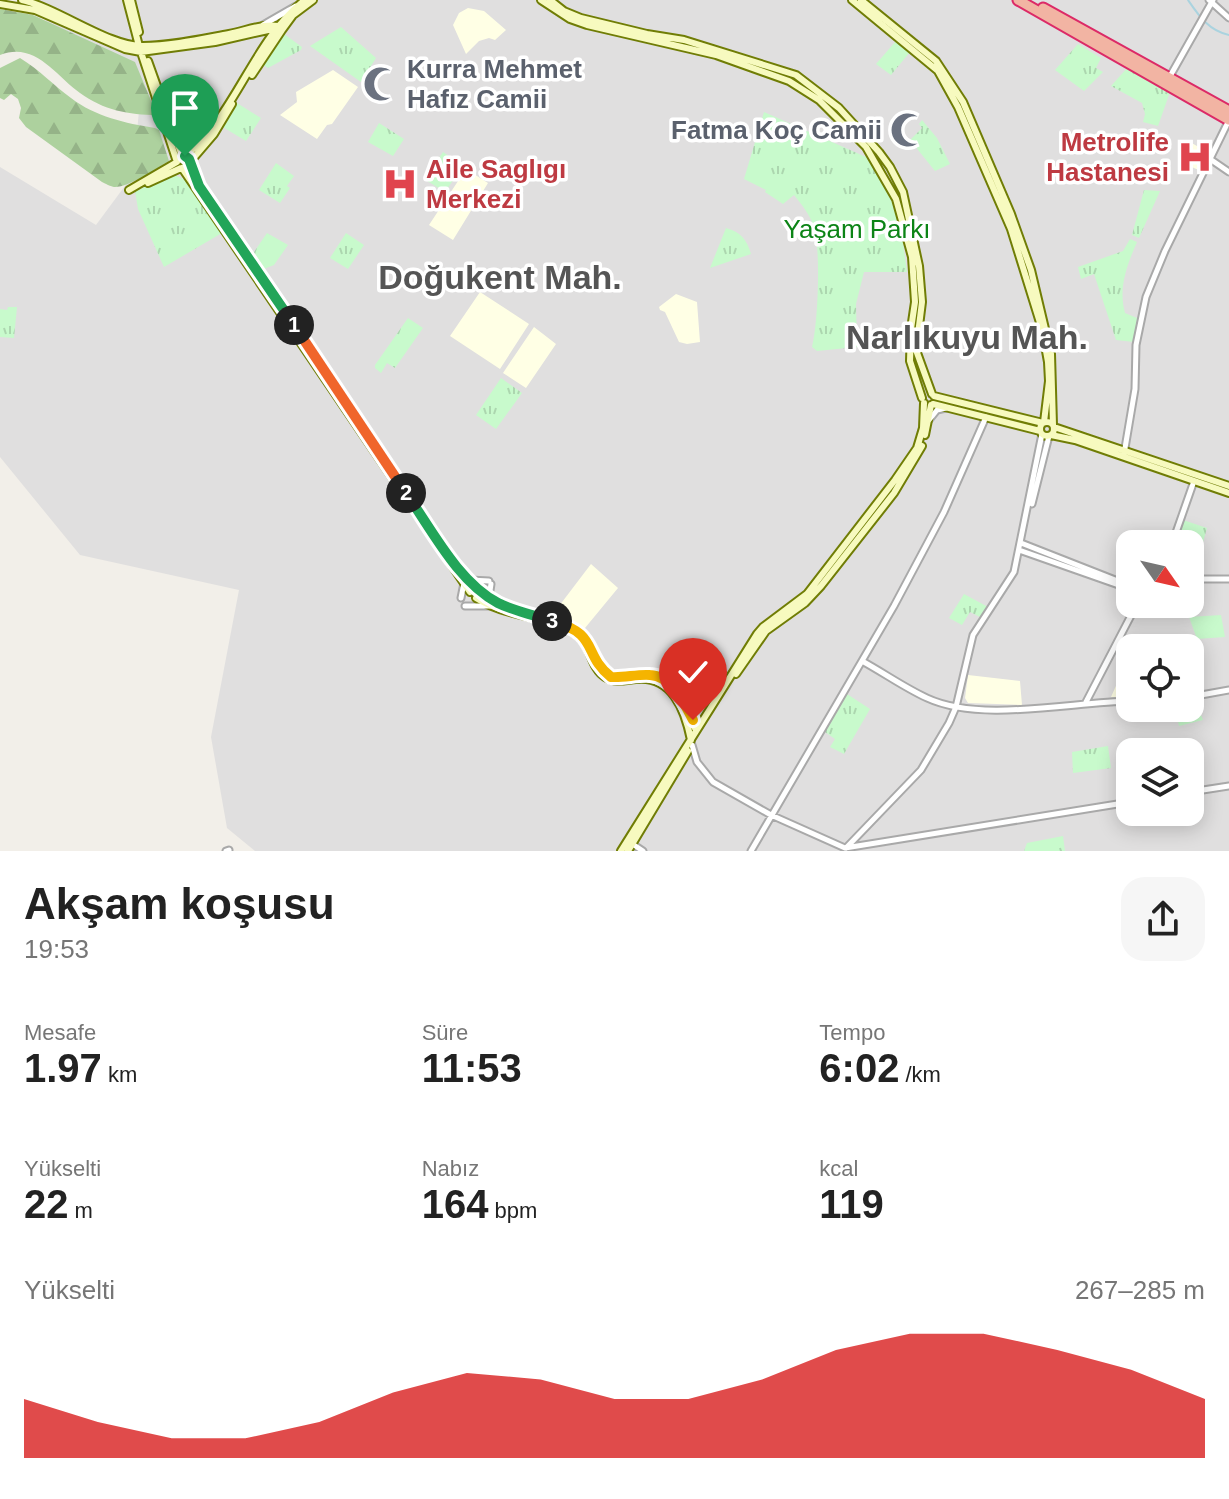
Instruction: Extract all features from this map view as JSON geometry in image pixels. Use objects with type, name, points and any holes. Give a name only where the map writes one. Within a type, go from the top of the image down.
[{"type":"highway","points":[[1018,0],[1229,120]]},
{"type":"highway","points":[[1028,0],[1229,111]]},
{"type":"main road","points":[[22,0],[142,49]]},
{"type":"main road","points":[[129,0],[142,49],[184,162],[466,581],[490,606],[576,633],[586,644],[600,672],[610,680],[650,678],[662,683],[679,704],[694,738]]},
{"type":"main road","points":[[304,1],[280,28],[272,37],[206,135],[184,162],[129,190],[184,162],[214,134],[280,28],[313,0]]},
{"type":"main road","points":[[541,0],[549,8],[578,22],[716,55],[789,81],[819,100],[849,128],[873,155],[893,191],[902,220],[914,274],[910,361],[929,400],[917,448],[838,557],[807,594],[757,634],[629,845],[621,851]]},
{"type":"main road","points":[[550,0],[564,11],[581,18],[684,40],[796,75],[818,89],[853,122],[890,167],[903,192],[919,266],[922,302],[916,350],[929,400],[929,421],[915,460],[894,493],[821,586],[805,603],[766,631],[694,738]]},
{"type":"main road","points":[[852,0],[938,71],[958,107],[1011,229],[1042,329],[1049,381],[1045,430]]},
{"type":"main road","points":[[861,0],[936,61],[963,102],[1031,270],[1051,354],[1054,426]]},
{"type":"main road","points":[[0,4],[35,10],[125,49],[215,42],[263,28],[280,28]]},
{"type":"main road","points":[[929,400],[946,407],[1045,430],[1054,426],[1229,493]]},
{"type":"main road","points":[[929,400],[1045,430],[1229,486]]},
{"type":"main road","points":[[1045,430],[1054,426]]},
{"type":"main road","points":[[476,592],[500,604],[575,629],[588,641],[597,661],[611,677],[653,675],[666,681],[682,700],[694,738]]},
{"type":"street","points":[[272,37],[263,28],[304,1]]},
{"type":"street","points":[[1169,78],[1211,1],[1229,18]]},
{"type":"street","points":[[1124,453],[1135,389],[1136,345],[1142,310],[1165,251],[1229,120]]},
{"type":"street","points":[[1210,159],[1229,172]]},
{"type":"street","points":[[929,421],[937,410],[946,407]]},
{"type":"street","points":[[751,851],[862,661],[944,512],[986,417]]},
{"type":"street","points":[[844,850],[921,770],[942,738],[956,707],[973,635],[1011,580],[1045,430]]},
{"type":"street","points":[[1177,530],[1194,481]]},
{"type":"street","points":[[1020,546],[1116,583]]},
{"type":"street","points":[[1204,579],[1229,579]]},
{"type":"street","points":[[461,598],[466,581],[490,582],[489,598]]},
{"type":"street","points":[[465,606],[490,606]]},
{"type":"street","points":[[1086,702],[1130,618]]},
{"type":"street","points":[[862,661],[927,698],[967,709],[1026,709],[1116,701]]},
{"type":"street","points":[[1204,694],[1229,690]]},
{"type":"street","points":[[694,738],[697,762],[713,782],[771,815],[844,850],[1116,804]]},
{"type":"street","points":[[1204,790],[1229,786]]},
{"type":"street","points":[[629,845],[643,851]]},
{"type":"shaded area","points":[[35,0],[1229,0],[1229,851],[255,851],[227,828],[211,737],[239,590],[80,555],[0,457],[0,167],[96,225],[133,175],[140,100],[39,15]]},
{"type":"shaded area","points":[[468,8],[484,11],[506,30],[495,40],[479,41],[466,54],[453,25],[459,13]]},
{"type":"shaded area","points":[[333,70],[358,87],[332,124],[327,125],[317,139],[280,115],[297,102],[296,92]]},
{"type":"shaded area","name":"Metrolife Hastanesi","points":[[1190,142],[1209,153],[1201,171],[1180,162]]},
{"type":"shaded area","points":[[466,169],[488,183],[453,240],[429,225]]},
{"type":"shaded area","points":[[480,292],[529,324],[500,369],[450,336]]},
{"type":"shaded area","points":[[676,294],[697,302],[700,342],[679,342],[665,312],[660,310],[659,307]]},
{"type":"shaded area","points":[[534,327],[556,344],[526,388],[503,373]]},
{"type":"shaded area","points":[[591,564],[618,588],[585,628],[581,628],[553,614]]},
{"type":"shaded area","points":[[968,675],[1020,681],[1022,705],[968,703],[965,698]]},
{"type":"green space","points":[[0,9],[33,15],[135,62],[157,115],[126,113],[98,104],[44,62],[24,52],[0,55]]},
{"type":"green space","points":[[341,27],[376,58],[361,82],[310,46]]},
{"type":"green space","points":[[284,34],[302,47],[301,50],[268,68],[263,65]]},
{"type":"green space","points":[[896,41],[910,52],[891,75],[876,64]]},
{"type":"green space","points":[[1078,44],[1101,58],[1096,68],[1103,72],[1084,91],[1055,70]]},
{"type":"green space","points":[[20,58],[90,110],[159,130],[169,161],[127,184],[114,187],[102,182],[26,127],[19,118],[21,108],[18,99],[11,94],[4,100],[0,98],[0,68]]},
{"type":"green space","points":[[1128,67],[1170,92],[1158,126],[1143,122],[1145,114],[1142,103],[1111,86]]},
{"type":"green space","points":[[237,103],[261,118],[246,141],[221,126]]},
{"type":"green space","name":"Yaşam Parkı","points":[[764,112],[866,157],[887,186],[902,235],[907,272],[864,272],[856,304],[857,347],[817,351],[812,347],[818,269],[812,223],[794,195],[783,204],[766,190],[744,179]]},
{"type":"green space","points":[[922,120],[937,138],[950,164],[935,171],[910,140],[922,128],[919,124]]},
{"type":"green space","points":[[379,123],[404,139],[393,156],[368,142]]},
{"type":"green space","points":[[443,152],[463,166],[445,192],[424,179]]},
{"type":"green space","points":[[276,163],[294,176],[280,203],[259,190]]},
{"type":"green space","points":[[174,175],[184,179],[222,233],[164,267],[138,209],[135,191]]},
{"type":"green space","points":[[1144,190],[1160,191],[1139,238],[1132,235]]},
{"type":"green space","points":[[726,228],[743,237],[751,254],[710,268]]},
{"type":"green space","points":[[267,233],[288,245],[274,265],[261,270],[252,255]]},
{"type":"green space","points":[[346,233],[364,245],[348,269],[330,258]]},
{"type":"green space","points":[[1130,239],[1137,242],[1127,268],[1123,304],[1125,313],[1137,318],[1134,342],[1116,340],[1094,274],[1081,279],[1078,267],[1123,251]]},
{"type":"green space","points":[[8,307],[17,307],[14,338],[0,337],[0,309],[7,310]]},
{"type":"green space","points":[[408,318],[423,328],[395,368],[387,363],[381,373],[375,365]]},
{"type":"green space","points":[[501,378],[522,393],[496,429],[476,415]]},
{"type":"green space","points":[[1183,520],[1207,528],[1204,539],[1204,530],[1180,530]]},
{"type":"green space","points":[[964,594],[988,607],[980,617],[970,612],[962,625],[949,618]]},
{"type":"green space","points":[[1221,615],[1225,637],[1204,638],[1204,634],[1195,634],[1189,618]]},
{"type":"green space","points":[[847,694],[870,709],[844,754],[830,747],[835,739],[825,732]]},
{"type":"green space","points":[[1108,746],[1111,768],[1073,773],[1072,752]]},
{"type":"green space","points":[[1063,836],[1065,851],[1024,851],[1027,843]]},
{"type":"waterway","points":[[1188,0],[1210,26],[1229,35]]},
{"type":"place","name":"Kurra Mehmet Hafız Camii","points":[[381,84]]},
{"type":"place","name":"Fatma Koç Camii","points":[[908,130]]},
{"type":"place","name":"Metrolife Hastanesi","points":[[1195,157]]},
{"type":"place","name":"Aile Saglıgı Merkezi","points":[[400,184]]},
{"type":"district","name":"Doğukent Mah.","points":[[500,277]]},
{"type":"district","name":"Narlıkuyu Mah.","points":[[967,337]]},
{"type":"route","points":[[185,156],[199,186],[435,535],[469,580],[500,604],[565,624],[581,633],[602,669],[611,677],[647,674],[666,681],[693,720]]}]
